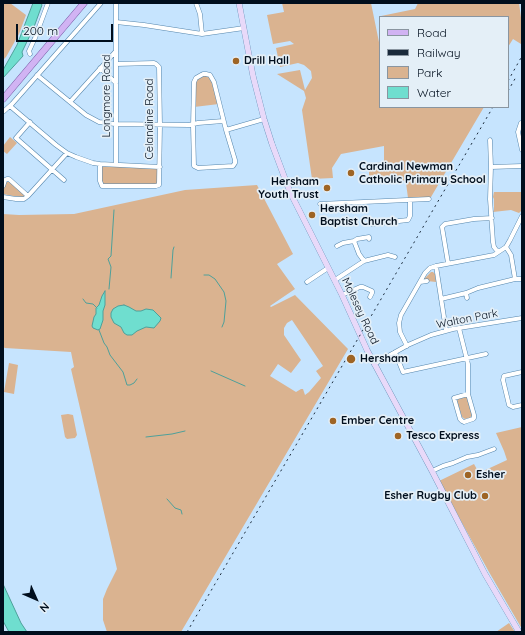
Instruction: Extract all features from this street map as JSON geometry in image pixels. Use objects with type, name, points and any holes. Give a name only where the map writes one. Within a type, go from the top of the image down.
[{"type":"main road","points":[[3,94],[80,3]]},
{"type":"main road","points":[[3,99],[84,3]]},
{"type":"street","points":[[30,54],[29,51],[48,3]]},
{"type":"street","points":[[3,112],[101,3]]},
{"type":"street","points":[[112,3],[116,4]]},
{"type":"street","points":[[196,3],[200,14],[202,34]]},
{"type":"street","name":"Molesey Road","points":[[239,3],[253,76],[264,119],[287,185],[335,280],[374,364],[485,574],[519,632]]},
{"type":"street","name":"Longmore Road","points":[[116,4],[116,164]]},
{"type":"street","points":[[116,22],[202,34],[244,28]]},
{"type":"street","points":[[70,102],[116,51]]},
{"type":"street","name":"Celandine Road","points":[[100,164],[100,183],[104,186],[157,186],[159,183],[159,70],[154,63],[116,64]]},
{"type":"street","points":[[100,68],[116,83]]},
{"type":"street","points":[[203,74],[210,75],[214,82],[224,121],[235,160],[234,165],[198,168],[194,166],[194,82],[196,78],[203,74]]},
{"type":"street","points":[[37,75],[86,115],[99,122],[115,124],[189,125],[224,121]]},
{"type":"street","points":[[10,106],[56,145],[67,153],[84,160],[100,164],[160,167]]},
{"type":"street","points":[[226,130],[264,119]]},
{"type":"street","points":[[30,122],[16,138],[64,180]]},
{"type":"street","points":[[521,123],[518,132],[522,150]]},
{"type":"street","points":[[490,140],[490,199],[493,242],[494,247],[498,252]]},
{"type":"street","points":[[3,197],[24,199],[67,153]]},
{"type":"street","points":[[491,167],[522,166]]},
{"type":"street","points":[[3,186],[7,179],[28,196]]},
{"type":"street","points":[[320,204],[429,199]]},
{"type":"street","points":[[372,224],[408,220],[410,216],[410,200]]},
{"type":"street","points":[[407,346],[400,332],[399,323],[401,315],[425,273],[430,268],[436,266],[488,257],[498,252],[506,247],[520,224],[522,216]]},
{"type":"street","points":[[448,263],[442,227],[445,224],[474,219],[492,218]]},
{"type":"street","points":[[337,246],[357,239],[368,237],[369,239]]},
{"type":"street","points":[[354,241],[359,254],[364,261]]},
{"type":"street","points":[[506,247],[511,256],[515,280]]},
{"type":"street","points":[[335,280],[364,261],[388,255],[394,257]]},
{"type":"street","points":[[436,266],[446,330]]},
{"type":"street","points":[[307,282],[328,268]]},
{"type":"street","points":[[441,299],[466,296],[478,288],[522,279]]},
{"type":"street","points":[[420,282],[427,282]]},
{"type":"street","points":[[342,295],[363,287],[372,291],[370,297]]},
{"type":"street","name":"Walton Park","points":[[374,364],[407,346],[446,330],[522,318]]},
{"type":"street","points":[[459,328],[468,364],[468,394],[474,415],[473,419],[464,422],[460,419],[454,398],[468,394]]},
{"type":"street","points":[[395,352],[403,372],[486,354]]},
{"type":"street","points":[[522,372],[503,377],[509,405],[513,407],[522,405]]},
{"type":"street","points":[[432,472],[466,457],[478,455],[494,449]]},
{"type":"green space","points":[[3,3],[10,3],[26,15],[19,34],[3,60]]},
{"type":"green space","points":[[282,3],[371,3],[379,42],[379,108],[483,108],[431,197],[408,198],[406,183],[403,180],[369,182],[369,164],[384,162],[384,146],[341,154],[332,168],[333,178],[312,179],[302,110],[306,98],[304,91],[277,74],[300,70],[305,90],[312,78],[311,71],[304,65],[298,63],[280,67],[276,48],[294,44],[290,41],[273,44],[267,15],[284,12]]},
{"type":"green space","points":[[418,3],[519,3],[522,25],[522,41],[521,44],[513,39],[509,45],[509,16],[381,16],[415,9]]},
{"type":"green space","points":[[111,60],[111,75],[103,68]]},
{"type":"green space","points":[[210,75],[219,104],[194,107],[194,86],[199,76]]},
{"type":"green space","points":[[10,137],[17,143],[7,154],[3,151],[3,146]]},
{"type":"green space","points":[[100,164],[160,167],[159,185],[102,186]]},
{"type":"green space","points":[[6,182],[10,182],[25,194],[24,196],[3,194],[3,188]]},
{"type":"green space","points":[[257,185],[293,254],[277,264],[295,289],[270,306],[271,307],[295,295],[348,349],[181,632],[107,632],[103,620],[103,599],[117,569],[71,369],[74,367],[71,352],[3,347],[3,214],[74,214],[185,190]],"holes":[[[292,320],[323,366],[316,371],[321,378],[305,395],[303,389],[296,392],[270,376],[278,364],[291,373],[301,360],[284,335],[284,328],[287,323]]]},
{"type":"green space","points":[[494,192],[521,192],[522,210],[519,213],[511,210],[493,212]]},
{"type":"green space","points":[[431,272],[435,274],[436,282],[427,281],[424,279]]},
{"type":"green space","points":[[9,363],[18,365],[14,394],[4,392]]},
{"type":"green space","points":[[467,396],[473,414],[470,418],[465,419],[462,417],[457,401],[458,399]]},
{"type":"green space","points":[[61,415],[73,415],[77,435],[75,438],[67,439],[65,437]]},
{"type":"green space","name":"Esher Rugby Club","points":[[522,427],[522,629],[439,481],[474,464],[479,473],[507,460],[496,433]]},
{"type":"green space","points":[[509,623],[515,632],[496,632]]},
{"type":"water","points":[[33,3],[41,3],[42,5],[34,27],[22,52],[23,56],[3,78],[3,70],[17,45]]},
{"type":"water","points":[[105,291],[103,320],[100,329],[98,330],[92,326],[96,314],[96,308],[99,305]]},
{"type":"water","points":[[124,305],[136,311],[146,309],[153,310],[161,318],[160,321],[154,328],[146,327],[132,335],[127,335],[121,327],[114,323],[111,317],[113,309]]},
{"type":"water","points":[[3,584],[21,623],[27,632],[9,632],[3,621]]},
{"type":"waterway","points":[[109,289],[111,267],[108,259],[111,256],[114,210]]},
{"type":"waterway","points":[[171,278],[174,247]]},
{"type":"waterway","points":[[204,275],[209,275],[215,279],[224,292],[226,301],[224,322],[222,327]]},
{"type":"waterway","points":[[83,299],[86,303],[93,304],[97,308]]},
{"type":"waterway","points":[[99,330],[110,355],[123,372],[127,385],[134,383],[137,379]]},
{"type":"waterway","points":[[211,371],[245,386]]},
{"type":"waterway","points":[[146,437],[185,431]]},
{"type":"waterway","points":[[167,499],[175,508],[181,510],[182,514]]},
{"type":"railway","points":[[509,79],[522,56]]},
{"type":"railway","points":[[509,89],[516,77]]},
{"type":"railway","points":[[187,632],[492,108]]},
{"type":"place","name":"Drill Hall","points":[[236,61]]},
{"type":"place","name":"Cardinal Newman Catholic Primary School","points":[[351,173]]},
{"type":"place","name":"Hersham Youth Trust","points":[[327,188]]},
{"type":"place","name":"Hersham Baptist Church","points":[[312,215]]},
{"type":"place","name":"Hersham","points":[[351,359]]},
{"type":"place","name":"Ember Centre","points":[[333,421]]},
{"type":"place","name":"Tesco Express","points":[[398,436]]},
{"type":"place","name":"Esher","points":[[468,475]]},
{"type":"place","name":"Esher Rugby Club","points":[[485,496]]}]
